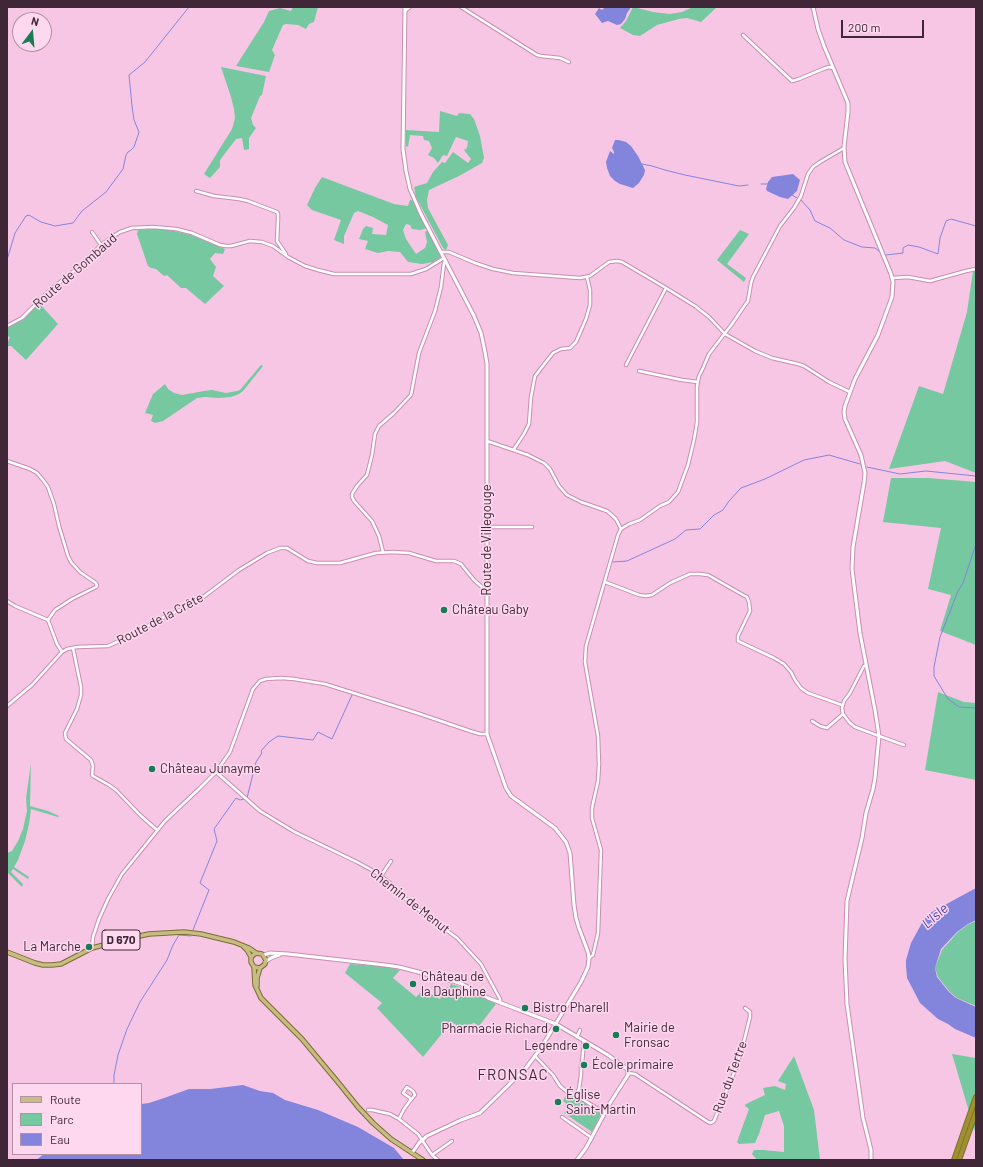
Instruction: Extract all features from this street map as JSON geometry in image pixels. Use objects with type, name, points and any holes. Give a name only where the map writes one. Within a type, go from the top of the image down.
[{"type":"highway","points":[[954,1160],[976,1097]]},
{"type":"highway","points":[[959,1160],[976,1112]]},
{"type":"main road","name":"D 670","points":[[7,952],[43,965],[61,964],[92,948],[149,934],[184,932],[201,934],[241,944],[256,953]]},
{"type":"main road","points":[[241,944],[251,956],[251,962],[254,967],[255,985],[264,1002],[302,1039],[364,1115],[382,1132],[423,1160]]},
{"type":"main road","points":[[251,956],[256,953],[260,953],[264,955],[266,960],[264,966],[260,968],[257,978],[258,991]]},
{"type":"main road","points":[[254,967],[260,968]]},
{"type":"street","points":[[405,9],[410,7]]},
{"type":"street","points":[[461,7],[528,50],[541,56],[556,57],[569,62]]},
{"type":"street","points":[[813,7],[818,29],[848,106],[844,148],[845,162],[893,278],[892,297],[878,335],[850,392],[844,412],[845,419],[861,455],[865,473],[853,547],[852,569],[860,633],[876,710],[879,736],[874,784],[866,813],[862,838],[848,896],[845,959],[847,1004],[863,1118],[871,1150],[871,1160]]},
{"type":"street","name":"Route de Villegouge","points":[[405,9],[404,149],[406,171],[410,189],[474,316],[483,340],[487,364],[487,734],[506,788],[511,796],[555,828],[566,842],[570,853],[576,918],[589,958]]},
{"type":"street","points":[[743,35],[792,80],[799,79],[829,67],[833,68]]},
{"type":"street","points":[[412,1153],[427,1136],[480,1113],[513,1082],[536,1056],[584,978],[588,967],[589,958],[593,955],[598,933],[601,850],[592,818],[592,808],[598,782],[599,764],[598,736],[585,662],[586,646],[618,535],[621,529],[640,520],[660,506],[669,502],[678,492],[688,465],[695,435],[697,422],[697,386],[699,376],[709,354],[746,305],[753,277],[780,226],[801,196],[808,174],[813,167],[844,148]]},
{"type":"street","points":[[196,191],[215,196],[239,199],[277,212],[277,241],[273,246]]},
{"type":"street","name":"Route de Gombaud","points":[[7,326],[22,318],[49,291],[79,268],[101,245],[125,230],[140,227],[170,228],[184,231],[226,246],[250,241],[262,242],[273,246],[288,257],[305,266],[334,274],[411,274],[426,269],[445,259]]},
{"type":"street","points":[[92,232],[101,245]]},
{"type":"street","points":[[277,241],[288,257]]},
{"type":"street","points":[[442,252],[449,252],[493,269],[513,273],[580,278],[595,274],[610,262],[617,261],[626,264],[702,311],[725,334],[764,355],[804,366],[829,382],[850,392]]},
{"type":"street","points":[[383,552],[379,536],[372,521],[354,501],[352,494],[356,486],[367,475],[372,456],[374,438],[379,426],[411,395],[420,353],[435,311],[441,287],[445,259]]},
{"type":"street","points":[[893,278],[908,277],[930,281],[966,270],[976,269]]},
{"type":"street","points":[[514,449],[529,424],[531,397],[535,376],[553,353],[561,349],[570,348],[576,342],[586,319],[590,305],[590,290],[587,277]]},
{"type":"street","points":[[626,365],[666,288]]},
{"type":"street","points":[[639,371],[698,382]]},
{"type":"street","points":[[486,440],[514,449],[544,463],[550,469],[559,486],[567,495],[581,502],[607,511],[616,519],[621,529]]},
{"type":"street","points":[[7,461],[30,469],[44,480],[54,504],[59,526],[71,562],[80,572],[96,583],[97,586],[55,610],[48,620]]},
{"type":"street","points":[[486,527],[532,527]]},
{"type":"street","name":"Route de la Crête","points":[[7,706],[32,685],[62,652],[74,648],[108,646],[120,642],[139,632],[155,621],[194,604],[233,574],[267,553],[280,548],[288,548],[308,561],[320,563],[340,563],[383,552],[409,553],[436,560],[454,561],[461,564],[474,580],[483,588],[487,589]]},
{"type":"street","points":[[604,582],[639,595],[646,596],[652,595],[670,583],[690,574],[708,576],[747,597],[750,602],[750,611],[738,636],[738,641],[784,664],[801,688],[808,693],[842,705]]},
{"type":"street","points":[[7,601],[14,606],[48,620],[62,652]]},
{"type":"street","points":[[74,648],[81,695],[77,709],[65,733],[66,739],[89,757],[93,766],[93,776],[116,790],[157,830]]},
{"type":"street","points":[[866,666],[864,666],[842,705],[843,714],[855,727],[904,745]]},
{"type":"street","points":[[92,948],[95,930],[108,899],[126,867],[165,821],[216,772],[230,752],[253,689],[260,681],[266,679],[294,678],[325,684],[470,731],[480,734],[487,734]]},
{"type":"street","points":[[812,721],[820,726],[828,728],[843,714]]},
{"type":"street","name":"Chemin de Menut","points":[[216,772],[260,812],[293,831],[357,862],[381,876],[411,904],[457,938],[472,953],[485,970],[500,999],[500,1003]]},
{"type":"street","points":[[381,876],[391,861]]},
{"type":"street","points":[[266,962],[271,958],[282,954]]},
{"type":"street","points":[[264,955],[282,954],[392,966],[462,984],[488,998],[556,1024],[608,1055],[627,1069],[628,1073],[604,1113],[592,1138],[577,1160]]},
{"type":"street","name":"Rue du Tertre","points":[[628,1073],[635,1074],[711,1123],[714,1121],[736,1068],[743,1045],[750,1017],[750,1012],[745,1008]]},
{"type":"street","points":[[577,1037],[580,1030]]},
{"type":"street","points":[[576,1095],[579,1089],[584,1041]]},
{"type":"street","points":[[536,1056],[553,1075],[560,1086],[604,1113]]},
{"type":"street","points":[[399,1119],[410,1100],[415,1095],[407,1087],[403,1093],[410,1098],[410,1100]]},
{"type":"street","points":[[368,1110],[390,1114],[412,1128],[423,1140],[432,1155],[438,1160]]},
{"type":"street","points":[[562,1117],[592,1138]]},
{"type":"street","points":[[432,1155],[452,1140]]},
{"type":"green space","points":[[293,7],[318,7],[314,22],[309,24],[306,29],[298,25],[283,25],[272,50],[275,55],[269,72],[236,66],[264,22],[269,11],[280,8],[291,11]]},
{"type":"green space","points":[[633,7],[670,14],[682,12],[693,7],[717,7],[701,22],[687,18],[679,19],[657,25],[640,36],[633,35],[620,28],[626,21]]},
{"type":"green space","points":[[221,67],[266,76],[262,95],[260,96],[251,118],[253,125],[256,128],[249,138],[249,149],[244,150],[242,138],[236,139],[220,160],[220,167],[210,178],[204,174],[232,129],[235,118],[231,97]]},
{"type":"green space","points":[[440,111],[457,116],[459,113],[470,114],[474,119],[480,136],[484,158],[482,163],[429,190],[427,200],[428,208],[448,245],[446,250],[443,248],[416,197],[414,187],[427,183],[433,172],[442,162],[445,163],[453,152],[468,163],[471,159],[464,150],[467,148],[468,141],[456,137],[447,156],[443,155],[438,163],[434,158],[428,155],[432,148],[429,141],[424,140],[423,136],[410,135],[408,147],[406,146],[406,130],[439,132]]},
{"type":"green space","points":[[322,177],[394,204],[408,206],[410,200],[415,201],[416,207],[428,228],[420,230],[412,229],[410,225],[406,224],[403,230],[406,239],[416,254],[425,248],[427,242],[425,232],[429,230],[442,256],[434,262],[422,264],[408,262],[400,252],[388,251],[378,253],[365,249],[368,241],[359,239],[363,229],[366,226],[373,228],[372,234],[386,235],[388,225],[358,211],[354,213],[344,236],[344,244],[334,240],[341,220],[312,210],[307,205]]},
{"type":"green space","points":[[165,229],[191,235],[225,249],[223,254],[215,253],[210,259],[216,267],[213,276],[224,286],[205,304],[186,288],[181,288],[167,275],[164,276],[156,269],[148,266],[137,234],[138,230]]},
{"type":"green space","points":[[740,230],[749,234],[727,264],[746,278],[744,282],[717,260]]},
{"type":"green space","points":[[973,271],[976,271],[976,473],[945,461],[889,469],[919,386],[943,394],[967,312]]},
{"type":"green space","points":[[39,303],[58,324],[26,360],[11,346],[7,347],[10,337],[7,336],[7,328],[23,320]]},
{"type":"green space","points":[[261,365],[263,366],[239,394],[231,397],[197,398],[163,421],[155,423],[151,421],[153,415],[145,413],[153,394],[165,384],[168,389],[174,393],[182,395],[212,390],[226,393],[237,391],[240,390]]},
{"type":"green space","points":[[891,478],[928,478],[976,482],[976,645],[940,631],[951,595],[928,589],[941,528],[883,522]]},
{"type":"green space","points":[[938,692],[964,702],[976,703],[976,780],[925,770]]},
{"type":"green space","points":[[31,763],[30,806],[59,816],[58,817],[31,809],[25,841],[14,867],[29,877],[28,879],[13,869],[11,872],[23,884],[22,887],[7,872],[7,853],[12,851],[23,829],[27,811],[26,798]]},
{"type":"green space","points":[[976,921],[976,1006],[957,998],[950,992],[938,977],[935,968],[942,950],[958,932]]},
{"type":"green space","points":[[350,964],[387,967],[400,970],[393,978],[416,997],[423,990],[440,999],[447,987],[449,988],[451,984],[496,1004],[479,1026],[474,1023],[464,1027],[460,1027],[453,1023],[449,1025],[423,1057],[377,1008],[382,1003],[345,973]]},
{"type":"green space","points":[[952,1054],[976,1058],[976,1135]]},
{"type":"green space","points":[[794,1056],[814,1110],[820,1160],[757,1160],[752,1154],[754,1150],[784,1152],[784,1126],[779,1111],[765,1115],[755,1143],[739,1144],[737,1142],[749,1109],[745,1106],[746,1104],[765,1095],[763,1088],[775,1086],[785,1090],[786,1084],[778,1081]]},
{"type":"green space","points":[[567,1093],[601,1114],[592,1132],[564,1113],[567,1108],[565,1107],[566,1103],[563,1101]]},
{"type":"water","points":[[605,7],[630,7],[630,9],[621,24],[617,25],[608,21],[602,23],[595,14],[599,8],[602,10]]},
{"type":"water","points":[[615,140],[626,142],[631,146],[645,170],[639,183],[633,188],[615,181],[610,176],[607,168],[606,162],[610,151],[614,154],[612,148]]},
{"type":"water","points":[[793,174],[800,180],[797,191],[788,199],[767,191],[766,189],[768,182],[772,177]]},
{"type":"water","name":"L'Isle","points":[[976,888],[976,920],[957,932],[941,949],[935,968],[937,977],[949,992],[956,998],[976,1007],[976,1038],[955,1029],[938,1019],[920,1003],[907,978],[906,960],[911,943],[923,921],[930,913]]},
{"type":"water","points":[[243,1085],[260,1091],[273,1093],[285,1100],[318,1110],[358,1127],[394,1148],[404,1160],[36,1160],[43,1155],[142,1155],[142,1104],[149,1103],[189,1089],[210,1089]]},
{"type":"waterway","points":[[7,260],[15,233],[26,216],[29,215],[41,222],[55,226],[73,223],[82,211],[106,192],[123,169],[126,155],[134,147],[139,132],[134,120],[129,75],[145,62],[189,7]]},
{"type":"waterway","points":[[642,164],[685,175],[739,186],[748,185]]},
{"type":"waterway","points":[[761,184],[768,184]]},
{"type":"waterway","points":[[792,195],[797,198]]},
{"type":"waterway","points":[[801,200],[810,210],[815,221],[830,228],[844,240],[862,247],[875,248],[881,254]]},
{"type":"waterway","points":[[886,255],[903,253],[903,248],[908,245],[919,247],[938,254],[940,238],[946,221],[951,219],[976,226]]},
{"type":"waterway","points":[[613,562],[627,561],[675,539],[686,530],[700,529],[714,515],[723,510],[741,488],[765,479],[804,460],[829,455],[860,464]]},
{"type":"waterway","points":[[867,467],[900,474],[926,471],[976,476]]},
{"type":"waterway","points":[[976,544],[963,583],[958,591],[940,637],[934,667],[934,676],[948,699],[959,707],[976,708]]},
{"type":"waterway","points":[[247,798],[256,762],[262,753],[261,751],[269,742],[278,736],[313,740],[318,732],[332,739],[352,695]]},
{"type":"waterway","points":[[193,930],[209,890],[200,883],[217,841],[214,829],[236,798],[240,800],[244,799]]},
{"type":"waterway","points":[[114,1083],[118,1055],[127,1029],[140,1002],[167,960],[179,935],[191,936]]},
{"type":"place","name":"Château Gaby","points":[[444,610]]},
{"type":"place","name":"Château Junayme","points":[[152,769]]},
{"type":"place","name":"La Marche","points":[[89,947]]},
{"type":"place","name":"Château de la Dauphine","points":[[413,984]]},
{"type":"place","name":"Bistro Pharell","points":[[525,1008]]},
{"type":"place","name":"Pharmacie Richard","points":[[556,1029]]},
{"type":"place","name":"Mairie de Fronsac","points":[[616,1035]]},
{"type":"place","name":"Legendre","points":[[586,1046]]},
{"type":"place","name":"École primaire","points":[[584,1065]]},
{"type":"place","name":"Église Saint-Martin","points":[[558,1102]]},
{"type":"district","name":"FRONSAC","points":[[513,1075]]}]
